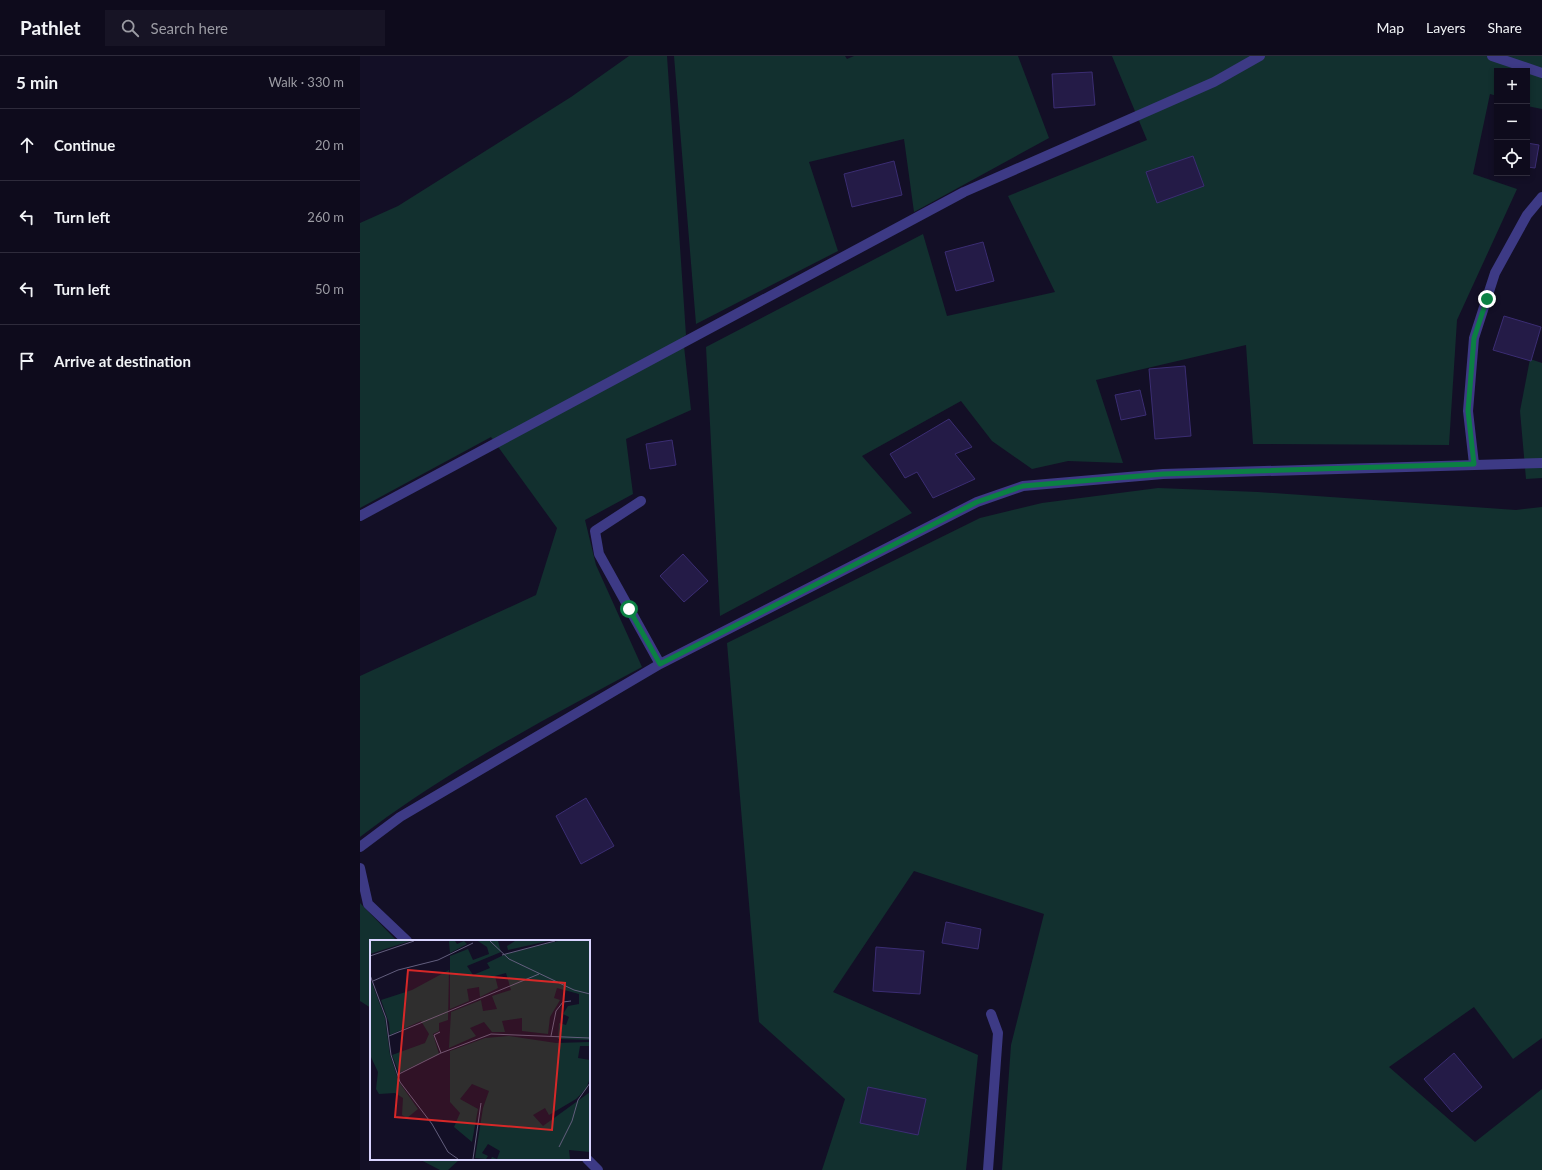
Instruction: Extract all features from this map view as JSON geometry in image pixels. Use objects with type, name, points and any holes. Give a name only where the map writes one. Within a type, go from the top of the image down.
[{"type":"street","points":[[360,516],[964,192],[1214,82],[1260,56]]},
{"type":"street","points":[[1492,56],[1542,73]]},
{"type":"street","points":[[1474,464],[1468,411],[1474,338],[1495,273],[1527,215],[1542,197]]},
{"type":"street","points":[[360,847],[400,817],[660,664],[977,502],[1023,486],[1163,474],[1474,464],[1542,464]]},
{"type":"street","points":[[642,501],[595,530],[599,554],[660,664]]},
{"type":"street","points":[[360,868],[368,904],[406,940]]},
{"type":"street","points":[[988,1170],[998,1033],[991,1014]]},
{"type":"street","points":[[588,1160],[598,1170]]},
{"type":"green space","points":[[629,56],[667,56],[686,335],[683,337],[691,410],[626,439],[633,494],[585,520],[596,565],[642,667],[462,767],[427,789],[360,837],[360,676],[536,595],[557,528],[491,437],[360,508],[360,223],[398,206],[571,97]]},
{"type":"green space","points":[[674,56],[845,56],[847,59],[854,56],[1018,56],[1049,138],[914,212],[904,139],[809,162],[838,251],[696,324]]},
{"type":"green space","points":[[1112,56],[1542,56],[1542,109],[1530,107],[1530,68],[1494,68],[1494,95],[1490,94],[1473,174],[1517,189],[1457,320],[1449,445],[1253,444],[1246,345],[1096,380],[1123,463],[1068,461],[1032,469],[992,441],[961,401],[862,456],[912,513],[720,616],[706,347],[923,234],[947,316],[1055,292],[1008,196],[1147,140]]},
{"type":"green space","points":[[1530,359],[1542,363],[1542,478],[1526,479],[1520,411]]},
{"type":"green space","points":[[1158,488],[1258,492],[1516,510],[1542,507],[1542,1038],[1513,1059],[1474,1007],[1389,1067],[1475,1142],[1542,1089],[1542,1170],[1002,1170],[1011,1045],[1044,914],[914,871],[833,992],[978,1055],[966,1170],[822,1170],[845,1099],[759,1022],[727,643],[980,518],[1042,503]]},
{"type":"green space","points":[[360,903],[396,940],[370,940],[370,1007],[360,1001]]},
{"type":"green space","points":[[421,1160],[459,1160],[448,1170],[440,1170]]},
{"type":"building","points":[[1092,72],[1095,105],[1054,108],[1052,74]]},
{"type":"building","points":[[1530,144],[1539,145],[1535,168],[1530,167]]},
{"type":"building","points":[[1193,156],[1204,186],[1157,203],[1146,172]]},
{"type":"building","points":[[894,161],[902,195],[852,207],[844,174]]},
{"type":"building","points":[[983,242],[994,281],[956,291],[945,252]]},
{"type":"building","points":[[1504,316],[1541,327],[1531,361],[1493,350]]},
{"type":"building","points":[[1185,366],[1191,436],[1155,439],[1149,369]]},
{"type":"building","points":[[1140,390],[1146,415],[1121,420],[1115,395]]},
{"type":"building","points":[[949,419],[972,447],[955,454],[975,479],[933,498],[917,472],[905,478],[890,454]]},
{"type":"building","points":[[672,440],[676,465],[650,469],[646,444]]},
{"type":"building","points":[[683,554],[708,581],[684,602],[660,576]]},
{"type":"building","points":[[586,798],[614,846],[581,864],[556,816]]},
{"type":"building","points":[[946,922],[981,929],[978,949],[942,943]]},
{"type":"building","points":[[876,947],[924,951],[920,994],[873,991]]},
{"type":"building","points":[[1454,1053],[1482,1087],[1452,1112],[1424,1079]]},
{"type":"building","points":[[868,1087],[926,1099],[918,1135],[860,1123]]},
{"type":"route","points":[[629,609],[660,664],[977,502],[1023,486],[1163,474],[1474,464],[1468,411],[1474,338],[1487,299]]}]
